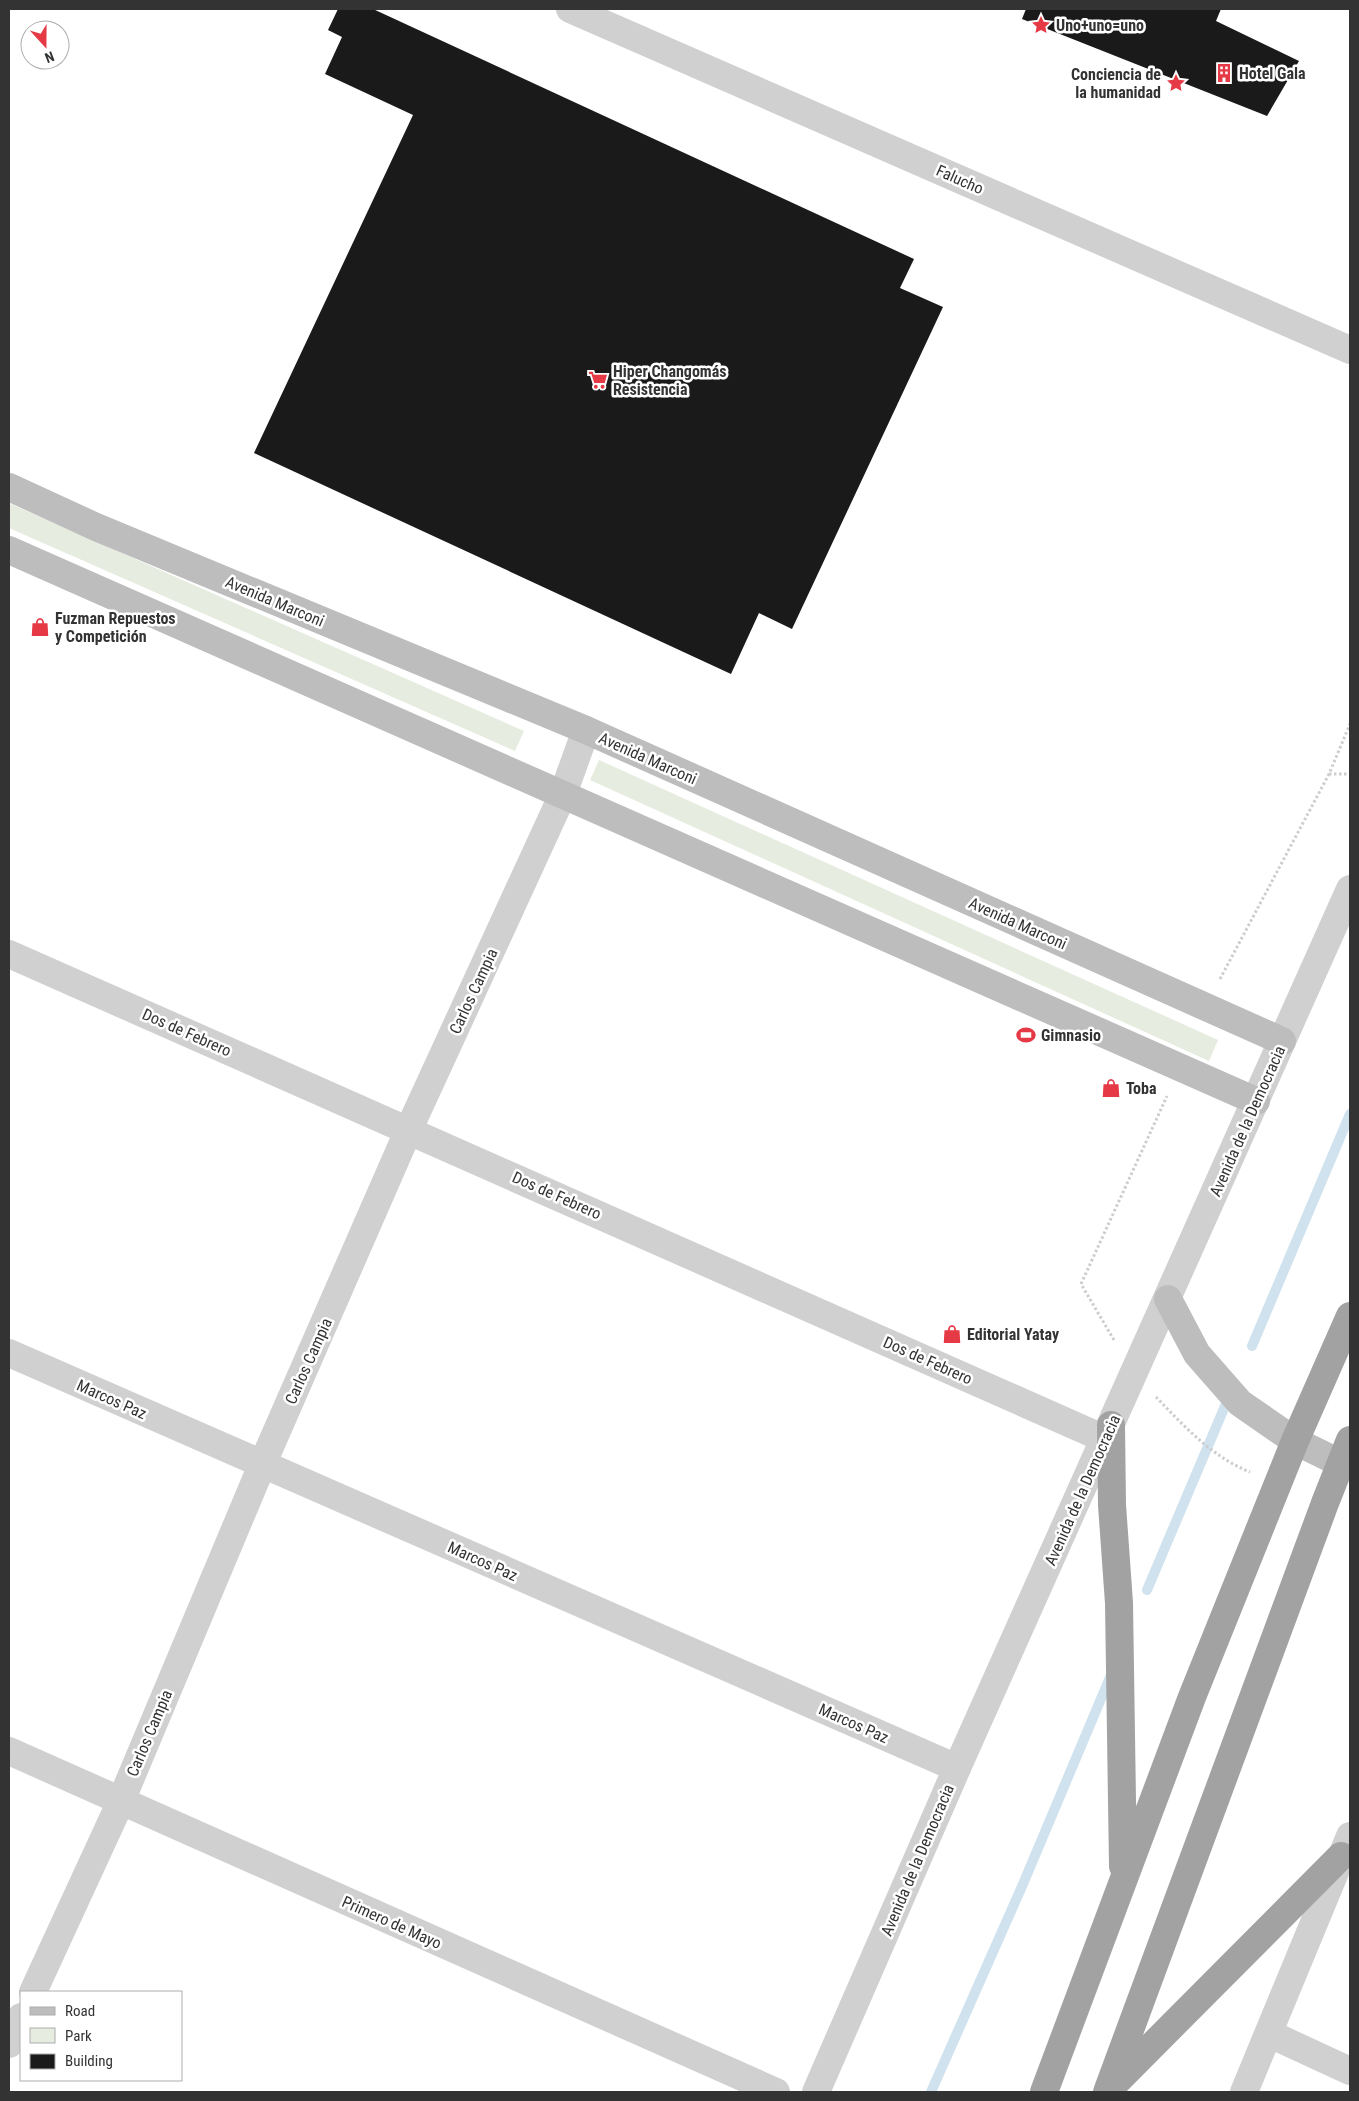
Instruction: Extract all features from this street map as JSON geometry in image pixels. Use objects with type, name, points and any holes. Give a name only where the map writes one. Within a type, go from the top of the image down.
[{"type":"highway","points":[[1044,2092],[1196,1688],[1295,1441],[1350,1316]]},
{"type":"highway","points":[[1108,1432],[1119,1603],[1123,1883]]},
{"type":"highway","points":[[1108,2091],[1347,1456]]},
{"type":"highway","points":[[1108,2091],[1347,1852]]},
{"type":"main road","name":"Avenida Marconi","points":[[9,488],[96,527],[586,730],[1282,1041]]},
{"type":"main road","points":[[9,550],[1256,1101]]},
{"type":"main road","points":[[1168,1299],[1197,1354],[1240,1403],[1295,1441],[1347,1456]]},
{"type":"street","name":"Falucho","points":[[570,9],[1350,350]]},
{"type":"street","name":"Carlos Campia","points":[[33,1991],[121,1801],[262,1465],[409,1129],[563,794],[586,730]]},
{"type":"street","name":"Avenida de la Democracia","points":[[816,2092],[957,1768],[1135,1374],[1350,889]]},
{"type":"street","name":"Dos de Febrero","points":[[9,954],[1108,1432]]},
{"type":"street","name":"Marcos Paz","points":[[9,1353],[957,1768]]},
{"type":"street","name":"Primero de Mayo","points":[[9,1751],[776,2092]]},
{"type":"street","points":[[1244,2092],[1347,1852]]},
{"type":"street","points":[[9,2044],[20,2019]]},
{"type":"street","points":[[1270,2034],[1350,2071]]},
{"type":"path","points":[[1329,774],[1350,774]]},
{"type":"path","points":[[1135,1374],[1190,1432],[1236,1467],[1278,1484]]},
{"type":"green space","points":[[11,504],[524,731],[515,751],[9,528],[9,509]]},
{"type":"green space","points":[[599,760],[1218,1040],[1209,1061],[590,780]]},
{"type":"building","name":"Hiper Changomás Resistencia","points":[[338,9],[373,9],[914,259],[900,288],[943,307],[792,629],[759,613],[731,674],[254,453],[413,115],[325,74],[342,37],[328,30]]},
{"type":"building","name":"Hotel Gala","points":[[1026,9],[1221,9],[1216,21],[1299,61],[1267,116],[1022,19]]},
{"type":"waterway","points":[[1252,1346],[1350,1114]]},
{"type":"waterway","points":[[1147,1590],[1225,1406]]},
{"type":"waterway","points":[[931,2092],[1023,1884],[1111,1675]]},
{"type":"place","name":"Uno+uno=uno","points":[[1041,25]]},
{"type":"place","name":"Hotel Gala","points":[[1224,73]]},
{"type":"place","name":"Conciencia de la humanidad","points":[[1176,83]]},
{"type":"place","name":"Hiper Changomás Resistencia","points":[[598,380]]},
{"type":"place","name":"Fuzman Repuestos y Competición","points":[[40,627]]},
{"type":"place","name":"Gimnasio","points":[[1026,1035]]},
{"type":"place","name":"Toba","points":[[1111,1088]]},
{"type":"place","name":"Editorial Yatay","points":[[952,1334]]}]
